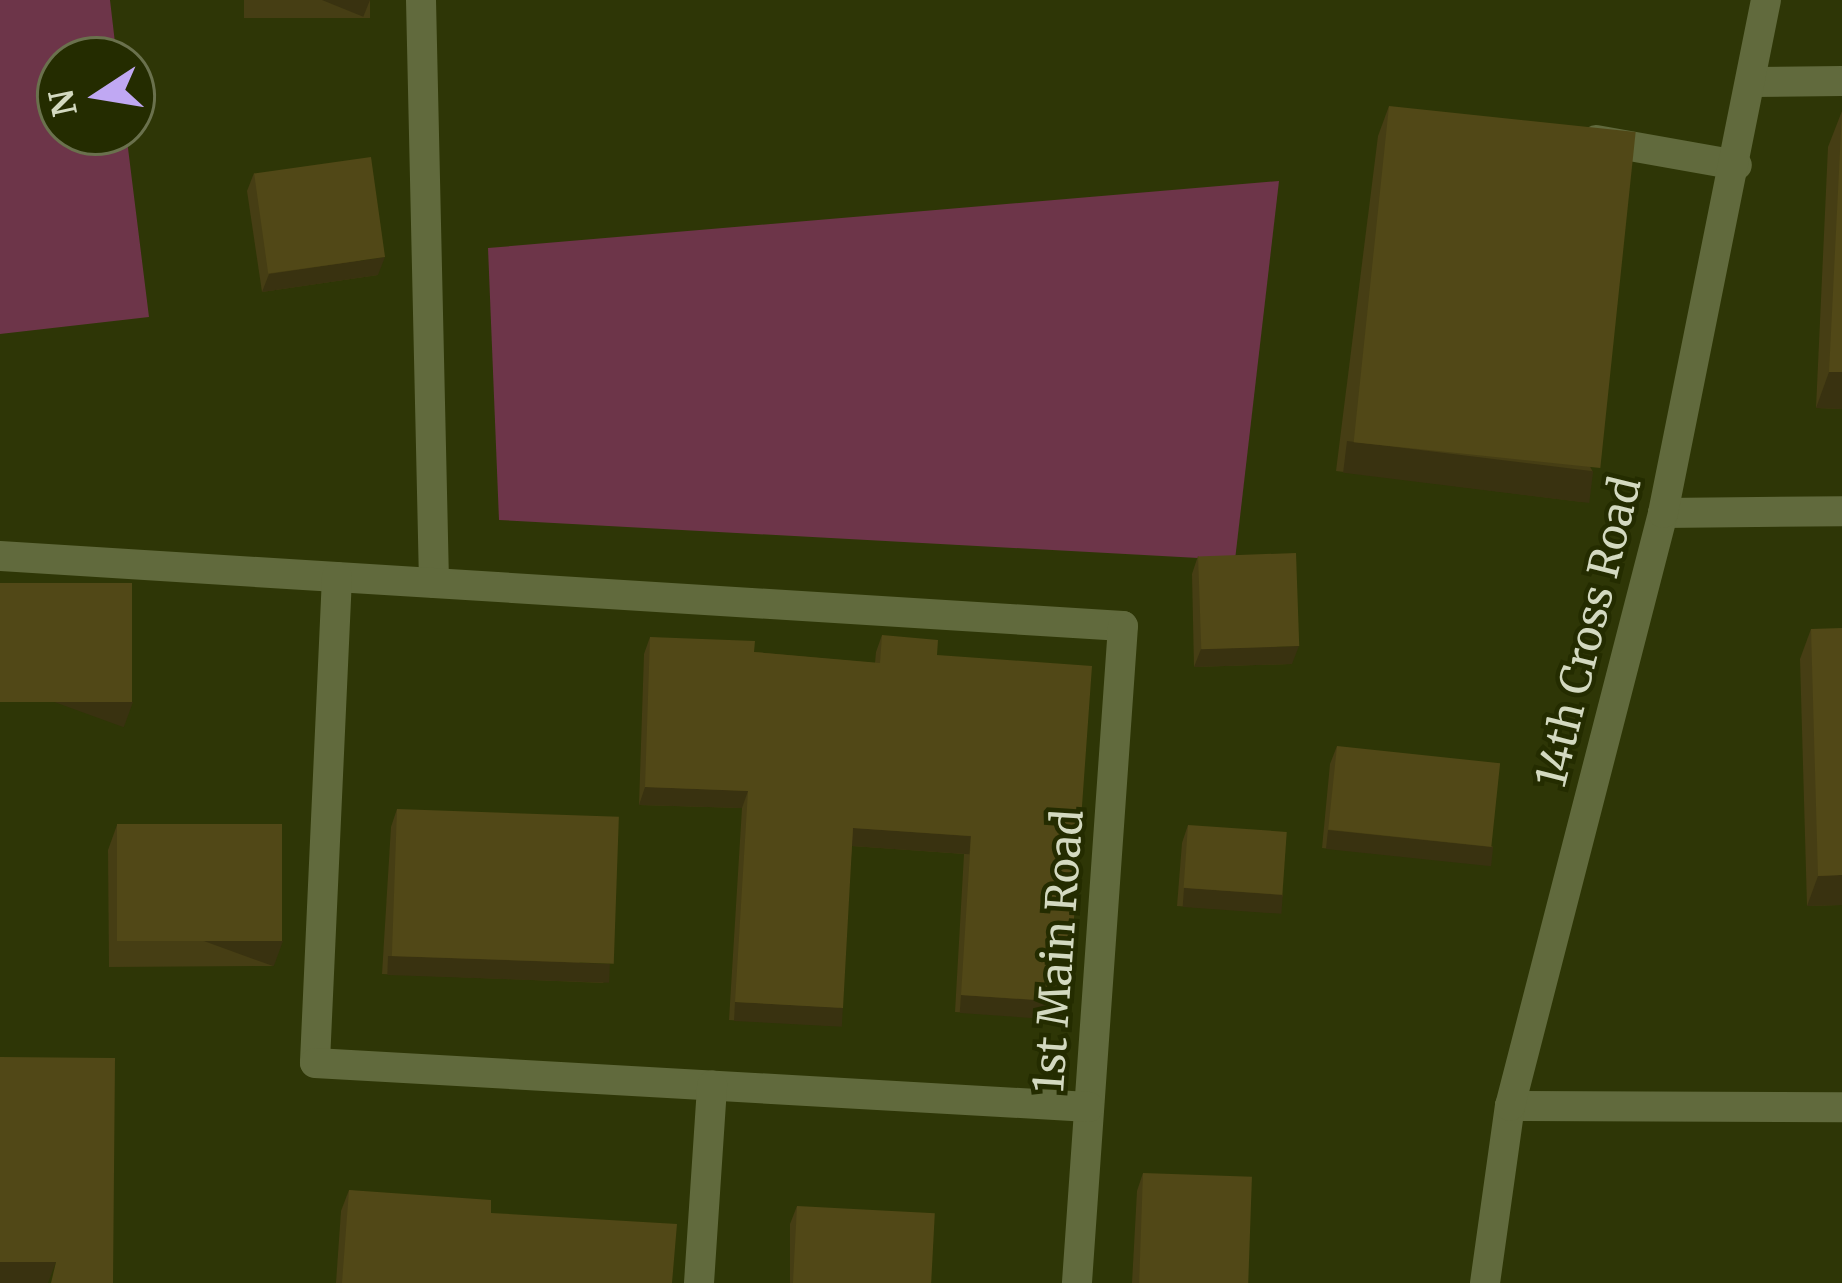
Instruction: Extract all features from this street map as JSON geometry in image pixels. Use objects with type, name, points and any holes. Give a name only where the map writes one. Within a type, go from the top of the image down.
[{"type":"street","points":[[0,556],[434,583],[421,0]]},
{"type":"street","name":"14th Cross Road","points":[[1485,1283],[1510,1106],[1663,513],[1754,82],[1766,0]]},
{"type":"street","points":[[1754,82],[1842,81]]},
{"type":"street","points":[[1565,137],[1737,165]]},
{"type":"street","points":[[1663,513],[1842,511]]},
{"type":"street","points":[[337,578],[315,1063],[1089,1107]]},
{"type":"street","name":"1st Main Road","points":[[434,583],[1123,626],[1077,1283]]},
{"type":"street","points":[[699,1283],[712,1085]]},
{"type":"street","points":[[1510,1106],[1842,1107]]},
{"type":"shaded area","points":[[0,0],[110,0],[114,36],[36,36],[36,156],[129,156],[149,317],[0,334]]},
{"type":"shaded area","points":[[1279,181],[1235,560],[499,520],[488,248]]},
{"type":"building","points":[[1389,106],[1636,132],[1600,468],[1354,442]]},
{"type":"building","points":[[1842,111],[1842,372],[1829,372]]},
{"type":"building","points":[[371,157],[385,257],[268,273],[254,173]]},
{"type":"building","points":[[1296,553],[1299,646],[1201,649],[1198,556]]},
{"type":"building","points":[[0,583],[132,583],[132,702],[0,702]]},
{"type":"building","points":[[1842,628],[1842,875],[1818,876],[1811,629]]},
{"type":"building","points":[[882,635],[938,640],[937,655],[1092,666],[1068,1002],[961,995],[971,836],[853,828],[843,1008],[735,1002],[748,791],[645,787],[650,637],[755,641],[754,652],[880,663]]},
{"type":"building","points":[[1337,746],[1500,763],[1491,847],[1328,830]]},
{"type":"building","points":[[397,809],[619,817],[614,964],[392,956]]},
{"type":"building","points":[[117,824],[282,824],[282,941],[117,941]]},
{"type":"building","points":[[1188,825],[1287,832],[1282,895],[1184,888]]},
{"type":"building","points":[[0,1057],[115,1058],[113,1283],[51,1283],[56,1262],[0,1262]]},
{"type":"building","points":[[1143,1173],[1252,1177],[1248,1283],[1139,1283]]},
{"type":"building","points":[[349,1190],[491,1200],[491,1213],[677,1224],[672,1283],[342,1283]]},
{"type":"building","points":[[797,1206],[935,1213],[931,1283],[793,1283]]}]
